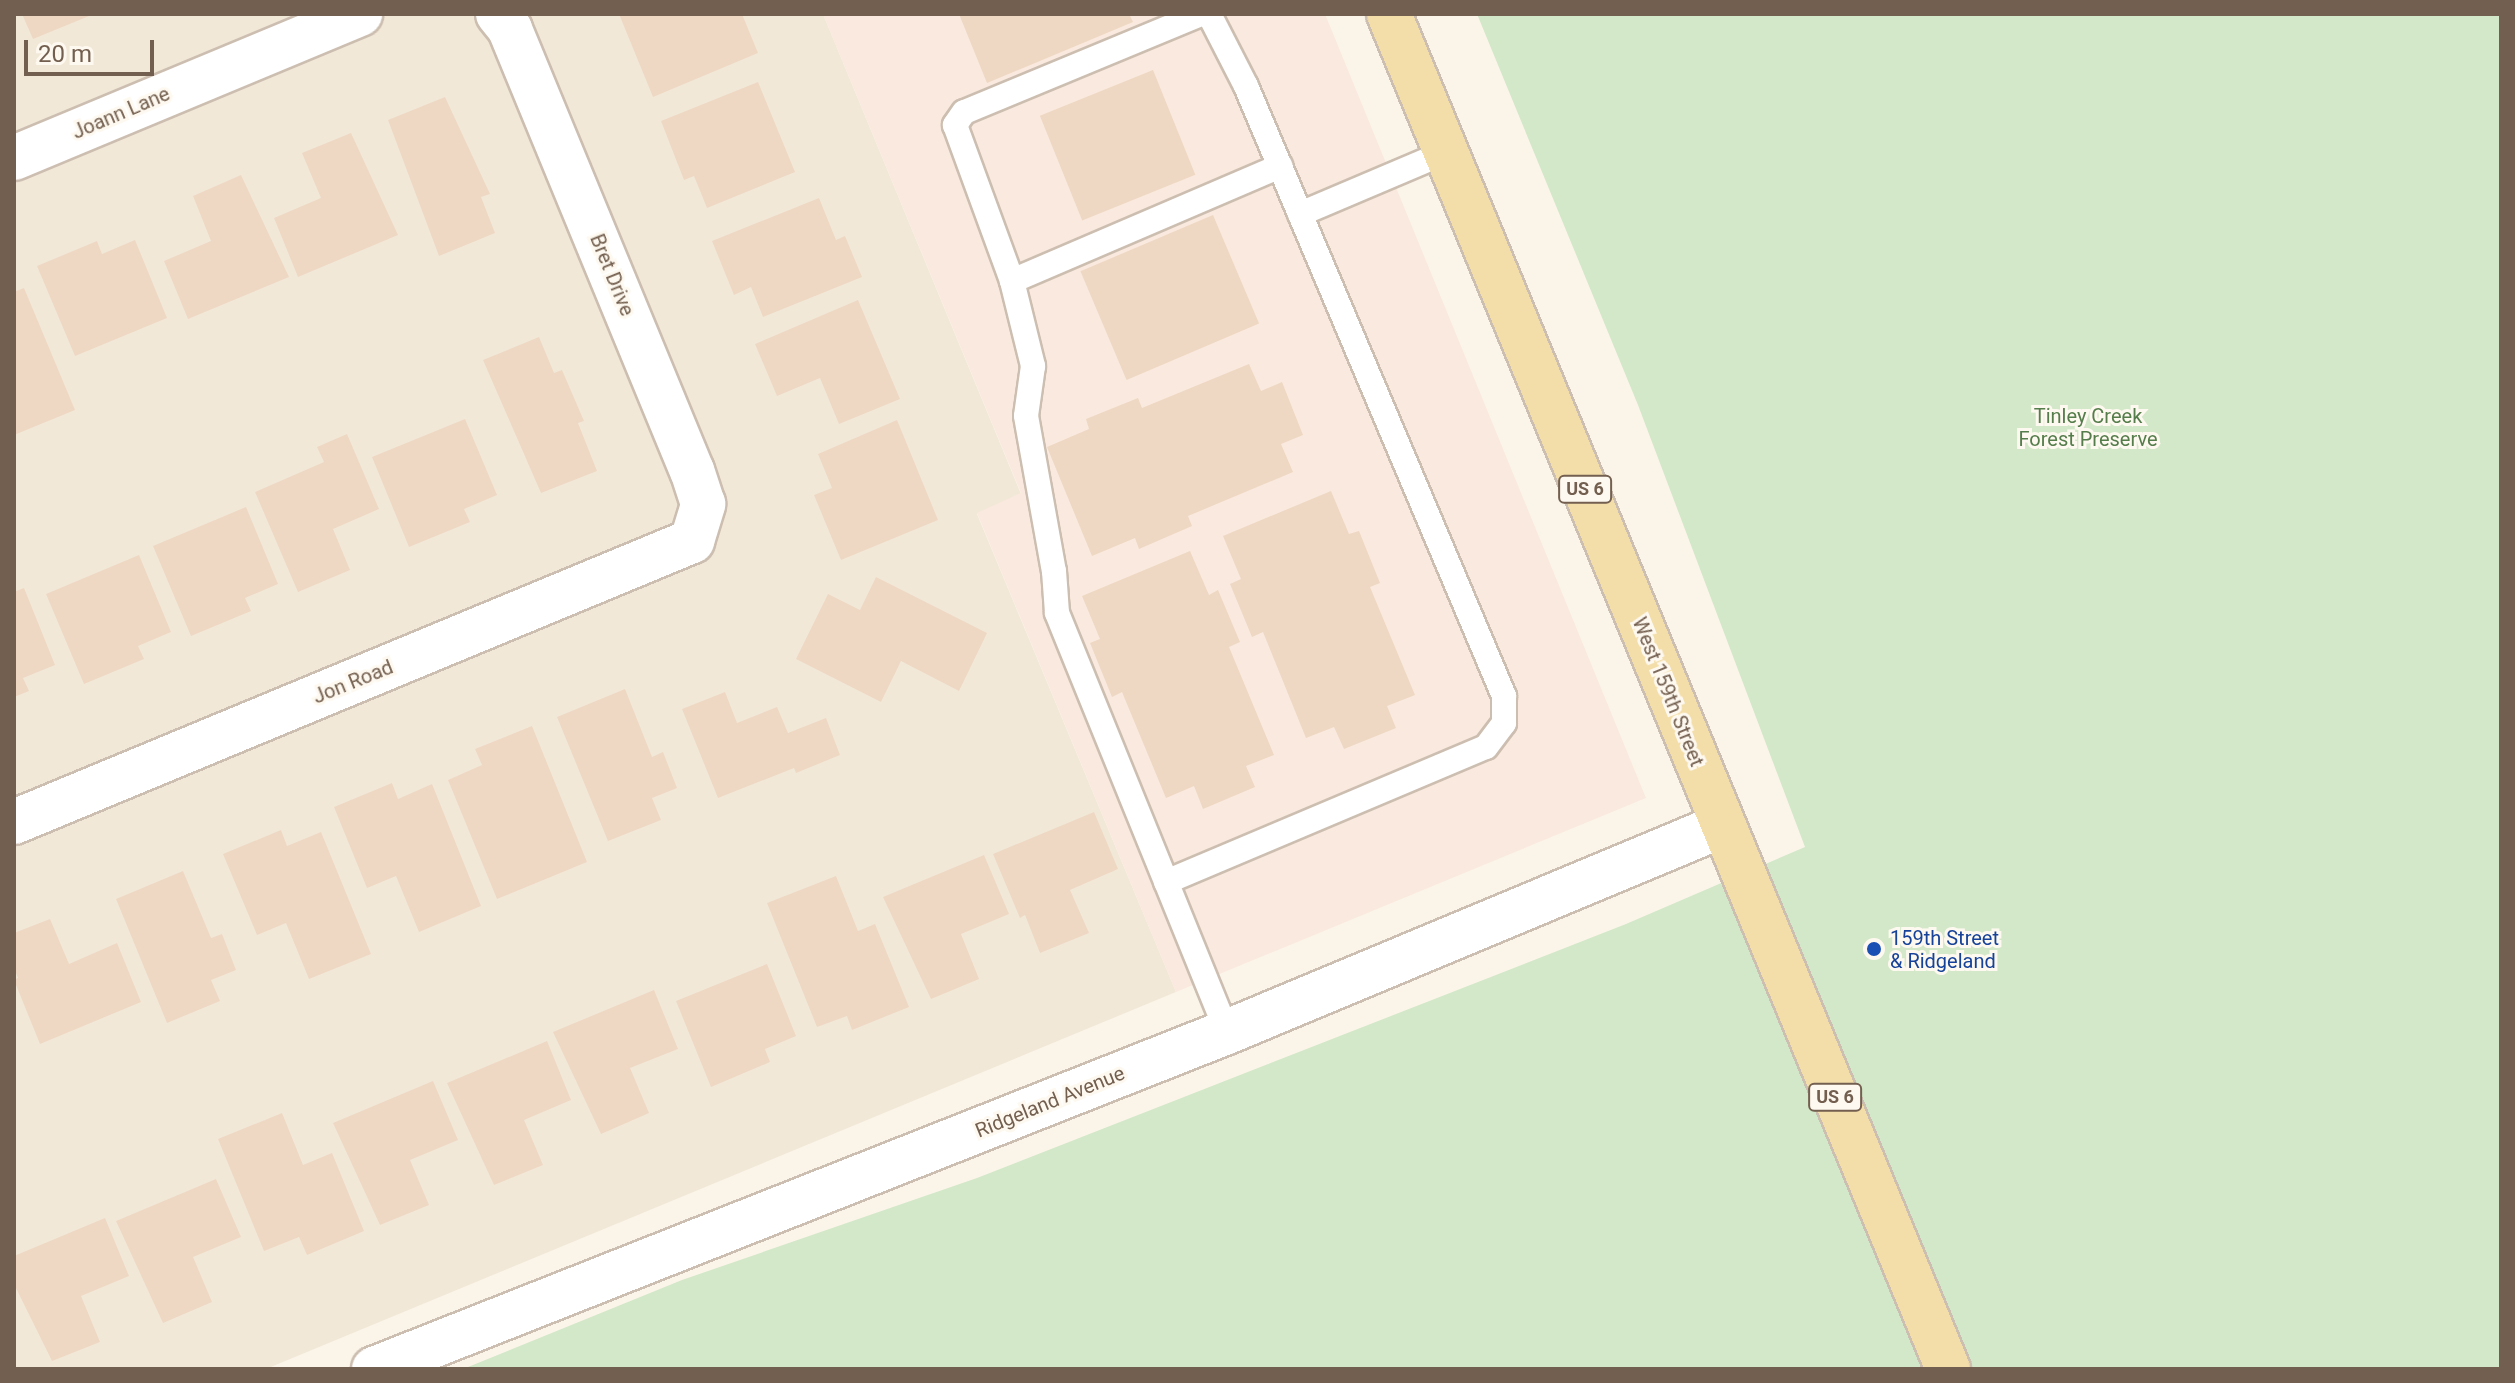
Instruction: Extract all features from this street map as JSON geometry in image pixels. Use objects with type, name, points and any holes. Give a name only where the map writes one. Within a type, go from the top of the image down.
[{"type":"main road","name":"West 159th Street","points":[[1389,14],[1948,1369]]},
{"type":"street","name":"Joann Lane","points":[[14,158],[360,14]]},
{"type":"street","name":"Bret Drive","points":[[498,14],[510,29],[692,471],[703,504],[692,541]]},
{"type":"street","name":"Jon Road","points":[[14,822],[692,541]]},
{"type":"street","name":"Ridgeland Avenue","points":[[374,1369],[1227,1032],[1723,825]]},
{"type":"lane","points":[[1201,14],[964,112],[955,125],[1012,281],[1033,366],[1026,416],[1054,571],[1057,613],[1227,1032]]},
{"type":"lane","points":[[1166,882],[1486,747],[1504,723],[1504,696],[1246,86],[1209,14]]},
{"type":"lane","points":[[1300,214],[1446,152]]},
{"type":"lane","points":[[1012,281],[1280,166]]},
{"type":"shaded area","points":[[14,14],[823,14],[1021,494],[977,514],[1176,992],[266,1369],[14,1369]]},
{"type":"shaded area","points":[[823,14],[1325,14],[1646,798],[1176,992],[977,513],[1021,493]]},
{"type":"green space","name":"Tinley Creek Forest Preserve","points":[[1477,14],[2501,14],[2501,1369],[463,1369],[682,1280],[977,1178],[1626,924],[1805,847],[1638,405]]},
{"type":"building","points":[[22,14],[94,14],[33,39]]},
{"type":"building","points":[[619,14],[742,14],[758,53],[653,97]]},
{"type":"building","points":[[959,14],[1129,14],[1133,22],[987,83]]},
{"type":"building","points":[[1153,70],[1195,175],[1082,220],[1040,116]]},
{"type":"building","points":[[758,82],[795,172],[707,208],[694,176],[684,180],[661,121]]},
{"type":"building","points":[[445,97],[490,194],[481,197],[495,233],[439,256],[388,120]]},
{"type":"building","points":[[351,133],[398,235],[298,277],[274,218],[321,198],[302,153]]},
{"type":"building","points":[[241,175],[289,277],[188,319],[164,261],[211,241],[193,196]]},
{"type":"building","points":[[819,198],[836,240],[845,236],[862,277],[763,317],[751,287],[734,295],[712,241]]},
{"type":"building","points":[[1213,215],[1259,324],[1127,380],[1080,271]]},
{"type":"building","points":[[135,240],[167,318],[75,356],[37,266],[97,241],[102,254]]},
{"type":"building","points":[[24,288],[75,410],[14,435],[14,292]]},
{"type":"building","points":[[858,300],[900,399],[839,424],[820,378],[777,396],[755,344]]},
{"type":"building","points":[[539,337],[554,373],[562,370],[584,421],[578,423],[597,471],[541,493],[483,360]]},
{"type":"building","points":[[1249,364],[1261,391],[1282,382],[1303,435],[1281,444],[1293,472],[1188,516],[1192,526],[1139,549],[1135,538],[1092,556],[1047,447],[1089,429],[1086,419],[1138,398],[1142,408]]},
{"type":"building","points":[[465,419],[497,495],[464,509],[470,522],[409,547],[372,457]]},
{"type":"building","points":[[897,420],[938,520],[841,560],[814,495],[832,488],[818,454]]},
{"type":"building","points":[[347,434],[379,509],[333,529],[350,570],[298,592],[255,492],[324,462],[317,447]]},
{"type":"building","points":[[1331,491],[1349,534],[1359,531],[1380,583],[1370,587],[1415,695],[1387,706],[1396,728],[1344,749],[1334,727],[1306,738],[1263,632],[1252,637],[1230,584],[1241,579],[1223,536]]},
{"type":"building","points":[[246,507],[278,584],[245,598],[251,611],[191,636],[153,546]]},
{"type":"building","points":[[1190,551],[1209,595],[1218,590],[1240,642],[1229,647],[1274,755],[1246,766],[1255,787],[1203,809],[1194,786],[1166,798],[1122,692],[1112,697],[1090,643],[1100,639],[1082,596]]},
{"type":"building","points":[[139,555],[171,632],[138,646],[144,659],[84,684],[46,594]]},
{"type":"building","points":[[876,577],[987,633],[959,691],[901,661],[881,702],[796,659],[828,594],[860,610]]},
{"type":"building","points":[[24,588],[55,665],[23,678],[29,691],[14,697],[14,592]]},
{"type":"building","points":[[625,689],[652,757],[663,752],[677,788],[652,798],[661,820],[608,841],[557,717]]},
{"type":"building","points":[[725,692],[737,723],[777,707],[788,733],[826,718],[840,755],[796,773],[794,768],[718,798],[682,709]]},
{"type":"building","points":[[532,726],[587,862],[497,899],[448,780],[482,765],[475,749]]},
{"type":"building","points":[[392,783],[398,799],[432,784],[481,906],[419,932],[396,876],[367,888],[334,807]]},
{"type":"building","points":[[1094,812],[1118,869],[1070,890],[1089,933],[1040,953],[1025,915],[1020,918],[993,854]]},
{"type":"building","points":[[281,830],[287,846],[321,832],[371,954],[309,979],[286,923],[257,935],[223,854]]},
{"type":"building","points":[[984,855],[1009,914],[961,934],[979,979],[931,999],[883,897]]},
{"type":"building","points":[[183,871],[211,938],[222,934],[236,970],[211,980],[220,1001],[167,1023],[116,899]]},
{"type":"building","points":[[836,876],[858,931],[875,924],[909,1007],[852,1030],[847,1016],[817,1027],[767,903]]},
{"type":"building","points":[[50,919],[69,964],[117,943],[141,1002],[40,1044],[14,980],[18,978],[14,968],[14,933]]},
{"type":"building","points":[[767,964],[796,1036],[765,1049],[770,1062],[711,1087],[676,1001]]},
{"type":"building","points":[[654,990],[678,1049],[630,1068],[649,1113],[601,1134],[553,1032]]},
{"type":"building","points":[[547,1041],[571,1100],[524,1120],[543,1165],[494,1185],[447,1083]]},
{"type":"building","points":[[433,1081],[458,1140],[410,1160],[429,1205],[380,1225],[333,1123]]},
{"type":"building","points":[[282,1113],[303,1165],[332,1153],[364,1231],[307,1255],[299,1237],[264,1251],[218,1139]]},
{"type":"building","points":[[216,1179],[241,1237],[193,1257],[212,1302],[163,1323],[116,1221]]},
{"type":"building","points":[[105,1218],[129,1276],[81,1296],[100,1342],[52,1361],[14,1284],[14,1256]]},
{"type":"place","name":"159th Street & Ridgeland","points":[[1874,949]]}]
